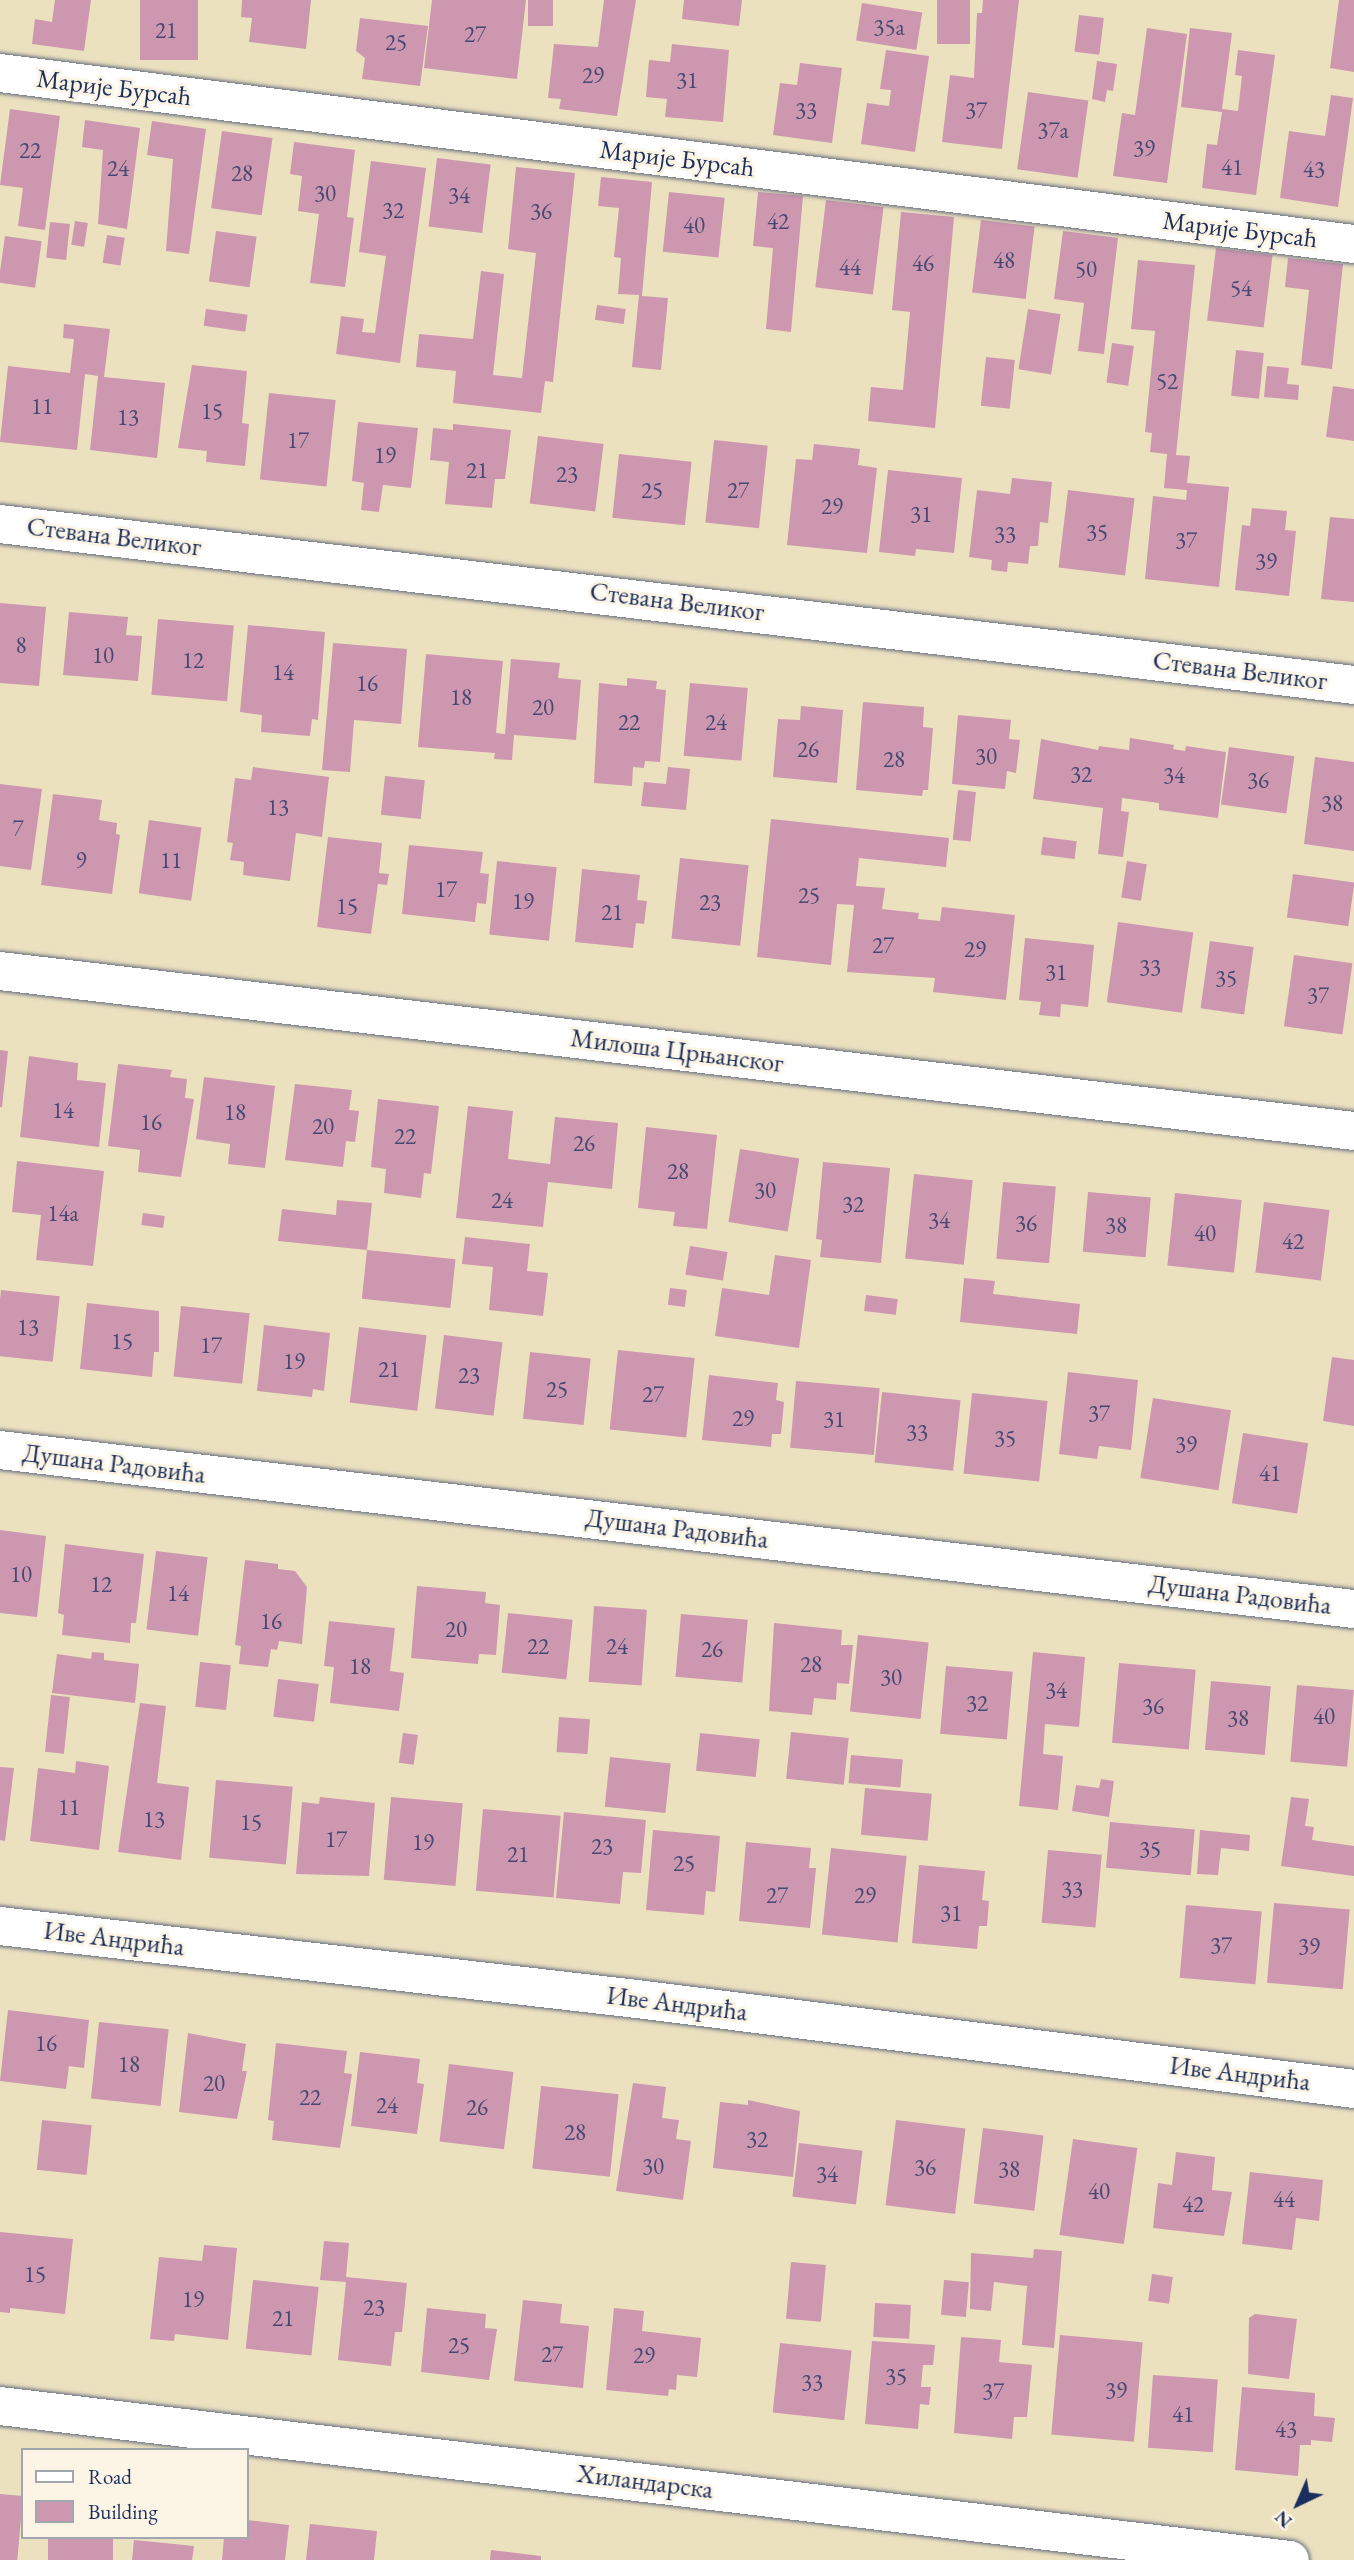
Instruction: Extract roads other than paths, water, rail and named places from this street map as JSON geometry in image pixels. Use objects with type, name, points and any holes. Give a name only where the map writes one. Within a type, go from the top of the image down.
[{"type":"street","name":"Марије Бурсаћ","points":[[0,73],[1354,244]]},
{"type":"street","name":"Стевана Великог","points":[[0,524],[1354,685]]},
{"type":"street","name":"Милоша Црњанског","points":[[0,971],[1354,1131]]},
{"type":"street","name":"Душана Радовића","points":[[0,1450],[1354,1609]]},
{"type":"street","name":"Иве Андрића","points":[[0,1926],[637,1999],[1354,2090]]},
{"type":"street","name":"Хиландарска","points":[[0,2406],[1290,2560]]}]
